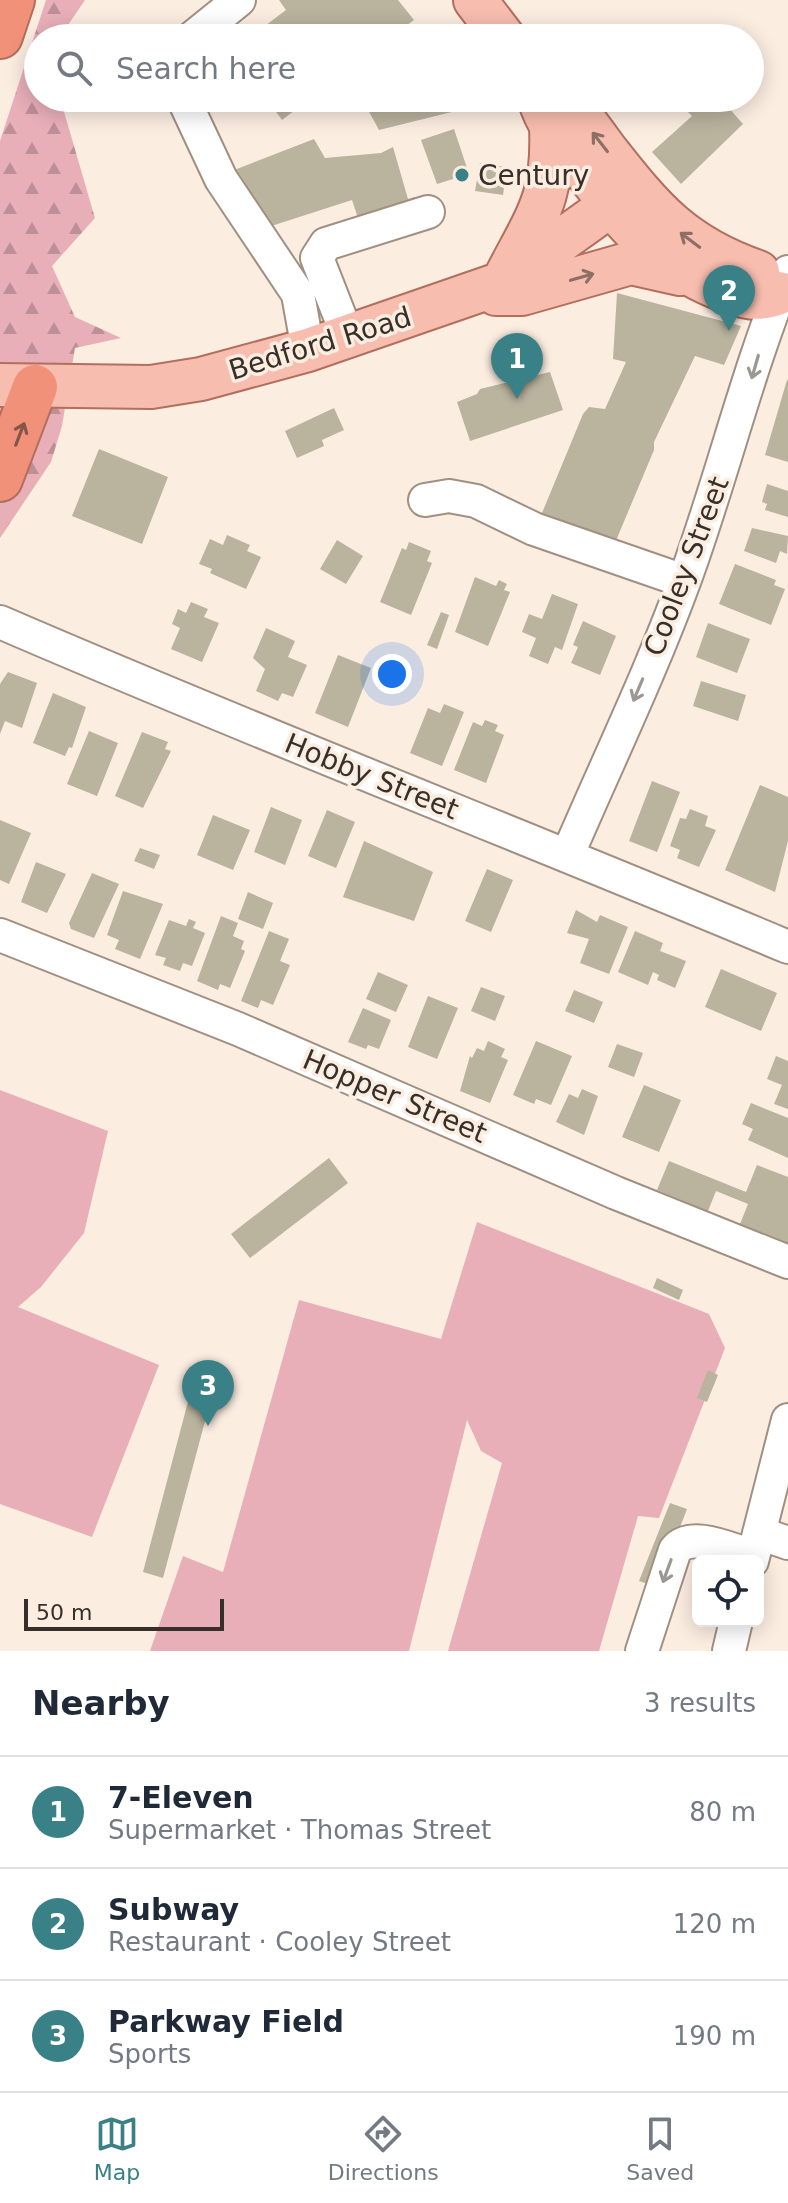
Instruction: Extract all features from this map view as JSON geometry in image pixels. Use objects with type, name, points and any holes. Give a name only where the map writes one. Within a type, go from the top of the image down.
[{"type":"highway","points":[[0,36],[12,0]]},
{"type":"highway","points":[[0,479],[23,427],[17,386]]},
{"type":"main road","points":[[475,0],[493,24]]},
{"type":"main road","points":[[551,112],[552,170],[548,191],[490,288],[522,294],[631,263],[696,279],[737,296],[763,300],[785,287],[696,245],[623,195]]},
{"type":"main road","points":[[555,112],[623,195],[656,254],[696,279]]},
{"type":"main road","name":"Bedford Road","points":[[17,386],[151,387],[201,379],[308,350],[490,288],[623,195]]},
{"type":"street","points":[[209,24],[239,0]]},
{"type":"street","points":[[190,112],[221,179],[298,294],[308,350]]},
{"type":"street","points":[[348,337],[317,258],[326,244],[428,212]]},
{"type":"street","name":"Cooley Street","points":[[568,854],[684,581],[785,287]]},
{"type":"street","points":[[425,500],[449,496],[476,501],[534,529],[684,581]]},
{"type":"street","name":"Hobby Street","points":[[0,622],[223,717],[568,854],[788,947]]},
{"type":"street","name":"Hopper Street","points":[[0,935],[238,1029],[616,1193],[788,1262]]},
{"type":"street","points":[[642,1651],[664,1580],[680,1543],[693,1540],[763,1548],[788,1420]]},
{"type":"street","points":[[729,1651],[735,1627]]},
{"type":"green space","points":[[46,0],[85,0],[69,24],[38,24]]},
{"type":"green space","points":[[24,67],[24,112],[64,112],[95,218],[52,266],[75,317],[121,338],[75,348],[62,426],[51,462],[0,538],[0,141]]},
{"type":"green space","points":[[0,1090],[108,1131],[84,1233],[41,1287],[18,1307],[159,1365],[92,1537],[0,1504]]},
{"type":"green space","points":[[477,1222],[709,1314],[725,1348],[659,1518],[638,1516],[599,1651],[448,1651],[502,1463],[481,1451],[467,1420],[409,1651],[150,1651],[183,1556],[223,1572],[299,1300],[441,1339]]},
{"type":"building","points":[[279,0],[398,0],[414,20],[409,24],[268,24],[286,10]]},
{"type":"building","points":[[276,112],[293,112],[282,120]]},
{"type":"building","points":[[369,112],[452,112],[379,130]]},
{"type":"building","points":[[688,112],[732,112],[743,124],[681,184],[652,152],[692,116]]},
{"type":"building","points":[[454,129],[469,174],[437,184],[421,140]]},
{"type":"building","points":[[314,139],[325,158],[381,153],[393,147],[408,199],[415,197],[416,203],[359,221],[352,200],[262,229],[224,174]]},
{"type":"building","points":[[480,163],[507,167],[503,195],[475,191]]},
{"type":"building","points":[[617,293],[741,326],[724,365],[695,356],[654,442],[654,450],[615,543],[542,513],[583,414],[589,407],[605,409],[626,362],[613,359]]},
{"type":"building","points":[[550,372],[563,410],[470,441],[457,402],[477,394],[480,389]]},
{"type":"building","points":[[788,380],[788,462],[765,455]]},
{"type":"building","points":[[334,408],[344,430],[322,440],[324,446],[297,458],[285,431]]},
{"type":"building","points":[[99,449],[168,477],[142,544],[72,516]]},
{"type":"building","points":[[767,484],[788,491],[788,517],[765,510],[767,504],[762,502]]},
{"type":"building","points":[[752,528],[788,536],[787,554],[780,551],[776,563],[744,551]]},
{"type":"building","points":[[227,535],[250,545],[247,551],[261,557],[246,589],[210,573],[212,569],[199,564],[210,539],[223,545]]},
{"type":"building","points":[[337,540],[363,556],[346,584],[320,569]]},
{"type":"building","points":[[409,542],[431,551],[427,561],[432,563],[411,615],[380,602],[402,548],[406,550]]},
{"type":"building","points":[[735,564],[776,580],[774,585],[785,589],[771,625],[719,604]]},
{"type":"building","points":[[475,577],[496,586],[499,580],[507,584],[504,590],[510,592],[488,646],[455,632]]},
{"type":"building","points":[[552,594],[578,604],[562,650],[555,647],[548,664],[529,656],[536,638],[522,632],[529,614],[542,619]]},
{"type":"building","points":[[191,602],[208,609],[204,617],[219,623],[202,662],[171,649],[180,628],[172,624],[178,609],[186,613]]},
{"type":"building","points":[[441,612],[449,615],[437,649],[427,645]]},
{"type":"building","points":[[583,621],[616,636],[600,675],[571,663],[578,647],[573,645]]},
{"type":"building","points":[[708,623],[750,639],[737,673],[696,657]]},
{"type":"building","points":[[266,628],[295,641],[288,657],[307,665],[293,697],[282,693],[278,701],[256,691],[265,669],[253,658]]},
{"type":"building","points":[[338,655],[371,668],[348,727],[315,713]]},
{"type":"building","points":[[8,672],[37,683],[22,728],[5,721],[0,734],[0,684]]},
{"type":"building","points":[[701,681],[746,695],[738,721],[693,706]]},
{"type":"building","points":[[53,693],[86,707],[72,748],[69,747],[65,756],[33,743]]},
{"type":"building","points":[[444,704],[464,712],[442,766],[410,753],[428,708],[440,713]]},
{"type":"building","points":[[485,720],[498,725],[495,731],[504,735],[486,783],[454,770],[473,722],[482,726]]},
{"type":"building","points":[[89,731],[118,743],[97,796],[67,784]]},
{"type":"building","points":[[142,732],[168,742],[165,749],[171,751],[143,808],[115,796]]},
{"type":"building","points":[[652,781],[680,792],[657,852],[629,841]]},
{"type":"building","points":[[760,785],[788,797],[788,841],[775,892],[725,870]]},
{"type":"building","points":[[271,807],[302,820],[285,865],[254,852]]},
{"type":"building","points":[[690,809],[708,816],[705,826],[716,830],[699,867],[677,858],[680,850],[670,846],[680,818],[686,819]]},
{"type":"building","points":[[327,810],[355,822],[336,868],[308,856]]},
{"type":"building","points":[[213,815],[250,830],[233,870],[197,855]]},
{"type":"building","points":[[0,820],[31,833],[9,884],[0,880]]},
{"type":"building","points":[[364,841],[433,872],[414,921],[343,897]]},
{"type":"building","points":[[140,848],[160,855],[154,869],[134,861]]},
{"type":"building","points":[[36,862],[66,874],[47,913],[21,902]]},
{"type":"building","points":[[487,869],[513,880],[491,932],[465,921]]},
{"type":"building","points":[[92,873],[119,884],[94,938],[71,929],[69,923]]},
{"type":"building","points":[[123,891],[163,904],[140,959],[115,949],[119,940],[107,935]]},
{"type":"building","points":[[248,892],[273,903],[263,929],[238,919]]},
{"type":"building","points":[[576,910],[597,922],[600,915],[628,927],[609,974],[580,963],[589,939],[567,933]]},
{"type":"building","points":[[221,916],[238,923],[233,936],[244,941],[241,949],[245,951],[230,988],[220,984],[218,990],[197,981]]},
{"type":"building","points":[[189,919],[196,922],[193,928],[205,933],[192,966],[183,963],[180,971],[163,965],[166,958],[155,955],[169,920],[186,926]]},
{"type":"building","points":[[269,931],[289,939],[280,961],[290,965],[273,1005],[261,1000],[258,1008],[241,1001]]},
{"type":"building","points":[[635,931],[663,943],[660,951],[686,961],[675,988],[657,980],[659,975],[653,972],[648,985],[618,972]]},
{"type":"building","points":[[721,969],[777,993],[761,1031],[705,1007]]},
{"type":"building","points":[[378,972],[408,985],[396,1012],[366,999]]},
{"type":"building","points":[[481,987],[505,996],[495,1021],[471,1011]]},
{"type":"building","points":[[574,990],[603,1002],[594,1023],[565,1011]]},
{"type":"building","points":[[428,996],[458,1008],[437,1059],[408,1047]]},
{"type":"building","points":[[363,1008],[391,1020],[379,1049],[368,1045],[366,1049],[348,1042]]},
{"type":"building","points":[[488,1041],[505,1049],[501,1057],[508,1060],[490,1103],[460,1091],[470,1056],[472,1058],[477,1048],[484,1051]]},
{"type":"building","points":[[536,1041],[572,1056],[551,1105],[536,1099],[534,1104],[513,1095]]},
{"type":"building","points":[[617,1044],[643,1053],[634,1077],[608,1067]]},
{"type":"building","points":[[776,1056],[788,1061],[788,1109],[774,1104],[782,1085],[767,1079]]},
{"type":"building","points":[[644,1085],[681,1100],[659,1152],[622,1137]]},
{"type":"building","points":[[582,1089],[598,1096],[584,1135],[556,1122],[569,1094],[578,1098]]},
{"type":"building","points":[[751,1103],[788,1118],[788,1158],[748,1140],[753,1129],[742,1124]]},
{"type":"building","points":[[329,1158],[348,1183],[250,1258],[231,1234]]},
{"type":"building","points":[[669,1161],[746,1192],[757,1165],[788,1177],[788,1243],[740,1224],[748,1204],[716,1191],[708,1211],[657,1190]]},
{"type":"building","points":[[657,1278],[683,1290],[679,1300],[653,1288]]},
{"type":"building","points":[[708,1370],[718,1375],[707,1402],[697,1398]]},
{"type":"building","points":[[194,1379],[215,1384],[163,1578],[143,1572]]},
{"type":"building","points":[[670,1503],[687,1509],[657,1587],[639,1581]]},
{"type":"place","name":"Century","points":[[462,175]]},
{"type":"place","name":"Subway","points":[[729,331]]},
{"type":"place","name":"7-Eleven","points":[[517,399]]},
{"type":"place","name":"Parkway Field","points":[[208,1426]]}]
